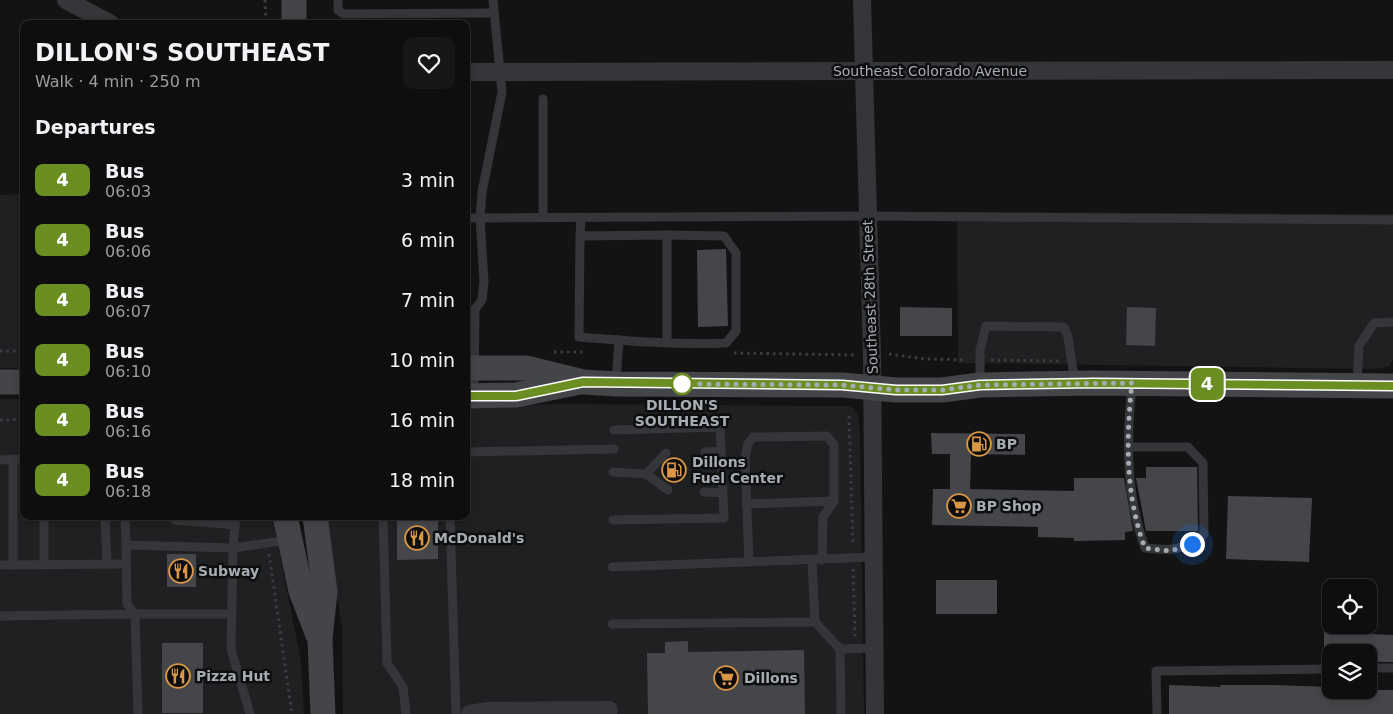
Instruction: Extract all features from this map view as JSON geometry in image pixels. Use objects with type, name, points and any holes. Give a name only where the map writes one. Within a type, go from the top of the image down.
[{"type":"main road","points":[[294,0],[294,20]]},
{"type":"main road","points":[[470,368],[526,368],[583,382],[616,384],[842,385],[942,390],[1073,372],[1132,383],[1393,386]]},
{"type":"main road","points":[[0,382],[20,382]]},
{"type":"main road","points":[[470,396],[516,396],[583,382]]},
{"type":"main road","points":[[316,520],[325,592],[320,639],[323,714]]},
{"type":"main road","points":[[281,533],[320,639]]},
{"type":"street","points":[[66,0],[91,19]]},
{"type":"street","name":"Southeast 28th Street","points":[[862,0],[872,355],[875,714]]},
{"type":"street","name":"Southeast Colorado Avenue","points":[[470,72],[1393,70]]},
{"type":"street","points":[[470,714],[488,711],[609,712]]},
{"type":"lane","points":[[338,0],[338,10],[343,14],[494,13]]},
{"type":"lane","points":[[470,396],[470,321],[475,309],[482,300],[484,281],[480,218],[482,192],[502,92],[493,0]]},
{"type":"lane","points":[[542,99],[544,217]]},
{"type":"lane","points":[[470,218],[867,216],[1393,220]]},
{"type":"lane","points":[[580,236],[724,236],[736,253],[736,331],[726,343],[667,343],[579,337],[580,236],[581,217]]},
{"type":"lane","points":[[667,235],[667,343]]},
{"type":"lane","points":[[1357,385],[1359,346],[1374,323],[1393,322]]},
{"type":"lane","points":[[980,385],[980,350],[986,326],[1064,327],[1073,372]]},
{"type":"lane","points":[[616,384],[619,340]]},
{"type":"lane","points":[[1129,447],[1188,447],[1203,462],[1204,534],[1192,544],[1170,551],[1145,548],[1135,521],[1128,464],[1132,383]]},
{"type":"lane","points":[[613,520],[724,518],[720,427],[614,430]]},
{"type":"lane","points":[[749,562],[745,458],[748,444],[753,437],[779,435],[827,436],[834,445],[834,501],[823,517],[817,560],[815,622],[840,648],[841,714]]},
{"type":"lane","points":[[470,452],[614,449]]},
{"type":"lane","points":[[705,452],[721,451]]},
{"type":"lane","points":[[646,474],[666,453]]},
{"type":"lane","points":[[13,459],[13,565]]},
{"type":"lane","points":[[0,460],[20,459]]},
{"type":"lane","points":[[613,472],[646,474],[668,490]]},
{"type":"lane","points":[[704,492],[723,493]]},
{"type":"lane","points":[[746,504],[834,501]]},
{"type":"lane","points":[[44,520],[44,564]]},
{"type":"lane","points":[[105,520],[107,564]]},
{"type":"lane","points":[[126,520],[127,604],[135,614],[138,714]]},
{"type":"lane","points":[[236,520],[233,548],[231,648],[250,714]]},
{"type":"lane","points":[[382,520],[388,663],[403,687],[406,714]]},
{"type":"lane","points":[[450,520],[456,714]]},
{"type":"lane","points":[[126,546],[233,548],[281,533]]},
{"type":"lane","points":[[612,567],[874,557]]},
{"type":"lane","points":[[0,565],[126,564]]},
{"type":"lane","points":[[0,616],[232,614]]},
{"type":"lane","points":[[612,624],[815,622]]},
{"type":"lane","points":[[840,648],[874,648]]},
{"type":"lane","points":[[1377,668],[1393,668]]},
{"type":"lane","points":[[1157,714],[1156,671],[1322,669]]},
{"type":"path","points":[[265,0],[266,20]]},
{"type":"path","points":[[0,351],[20,351]]},
{"type":"path","points":[[550,352],[618,353]]},
{"type":"path","points":[[732,353],[894,354],[925,359],[980,360],[1073,372]]},
{"type":"path","points":[[0,420],[20,419]]},
{"type":"path","points":[[281,533],[292,714]]},
{"type":"shaded area","points":[[20,194],[20,368],[0,368],[0,195]]},
{"type":"shaded area","points":[[957,212],[1393,214],[1393,359],[1390,366],[1375,369],[958,363]]},
{"type":"shaded area","points":[[0,399],[20,399],[20,520],[273,520],[301,661],[304,714],[0,714]]},
{"type":"shaded area","points":[[561,404],[851,406],[858,415],[860,433],[864,714],[343,714],[342,627],[325,520],[470,520],[470,406]]},
{"type":"building","points":[[726,249],[728,326],[698,327],[697,250]]},
{"type":"building","points":[[900,307],[952,308],[952,336],[900,336]]},
{"type":"building","points":[[1127,307],[1156,308],[1155,346],[1126,345]]},
{"type":"building","points":[[931,433],[1025,434],[1025,455],[971,454],[970,489],[1074,491],[1074,478],[1124,478],[1133,531],[1125,532],[1125,540],[1074,541],[1074,538],[1038,537],[1038,527],[932,525],[933,489],[950,489],[950,454],[932,454]]},
{"type":"building","points":[[1146,467],[1197,467],[1198,531],[1146,531],[1136,478],[1146,478]]},
{"type":"building","points":[[1228,496],[1312,498],[1309,562],[1226,559]]},
{"type":"building","name":"McDonald's","points":[[397,520],[438,520],[438,559],[397,560]]},
{"type":"building","name":"Subway","points":[[167,554],[196,554],[196,587],[167,587]]},
{"type":"building","points":[[936,580],[997,580],[997,614],[936,614]]},
{"type":"building","points":[[1324,634],[1393,635],[1393,662],[1377,662],[1377,644],[1324,644]]},
{"type":"building","name":"Dillons","points":[[688,641],[688,652],[804,650],[805,714],[648,714],[647,653],[665,653],[665,642]]},
{"type":"building","points":[[162,643],[203,643],[203,713],[162,713]]},
{"type":"building","points":[[1169,685],[1322,687],[1322,699],[1377,699],[1377,690],[1393,690],[1393,714],[1169,714]]},
{"type":"bus line","name":"4","points":[[470,396],[516,396],[583,382],[616,384],[842,385],[896,390],[942,390],[980,385],[1094,383],[1393,386]]},
{"type":"place","name":"DILLON'S SOUTHEAST","points":[[682,384]]},
{"type":"place","name":"BP","points":[[979,444]]},
{"type":"place","name":"Dillons Fuel Center","points":[[674,470]]},
{"type":"place","name":"BP Shop","points":[[959,506]]},
{"type":"place","name":"McDonald's","points":[[417,538]]},
{"type":"place","name":"Subway","points":[[181,571]]},
{"type":"place","name":"Pizza Hut","points":[[178,676]]},
{"type":"place","name":"Dillons","points":[[726,678]]},
{"type":"route","points":[[682,384],[680,384],[842,385],[896,390],[942,390],[980,385],[1132,383],[1128,464],[1135,521],[1145,548],[1170,551],[1192,544]]}]
